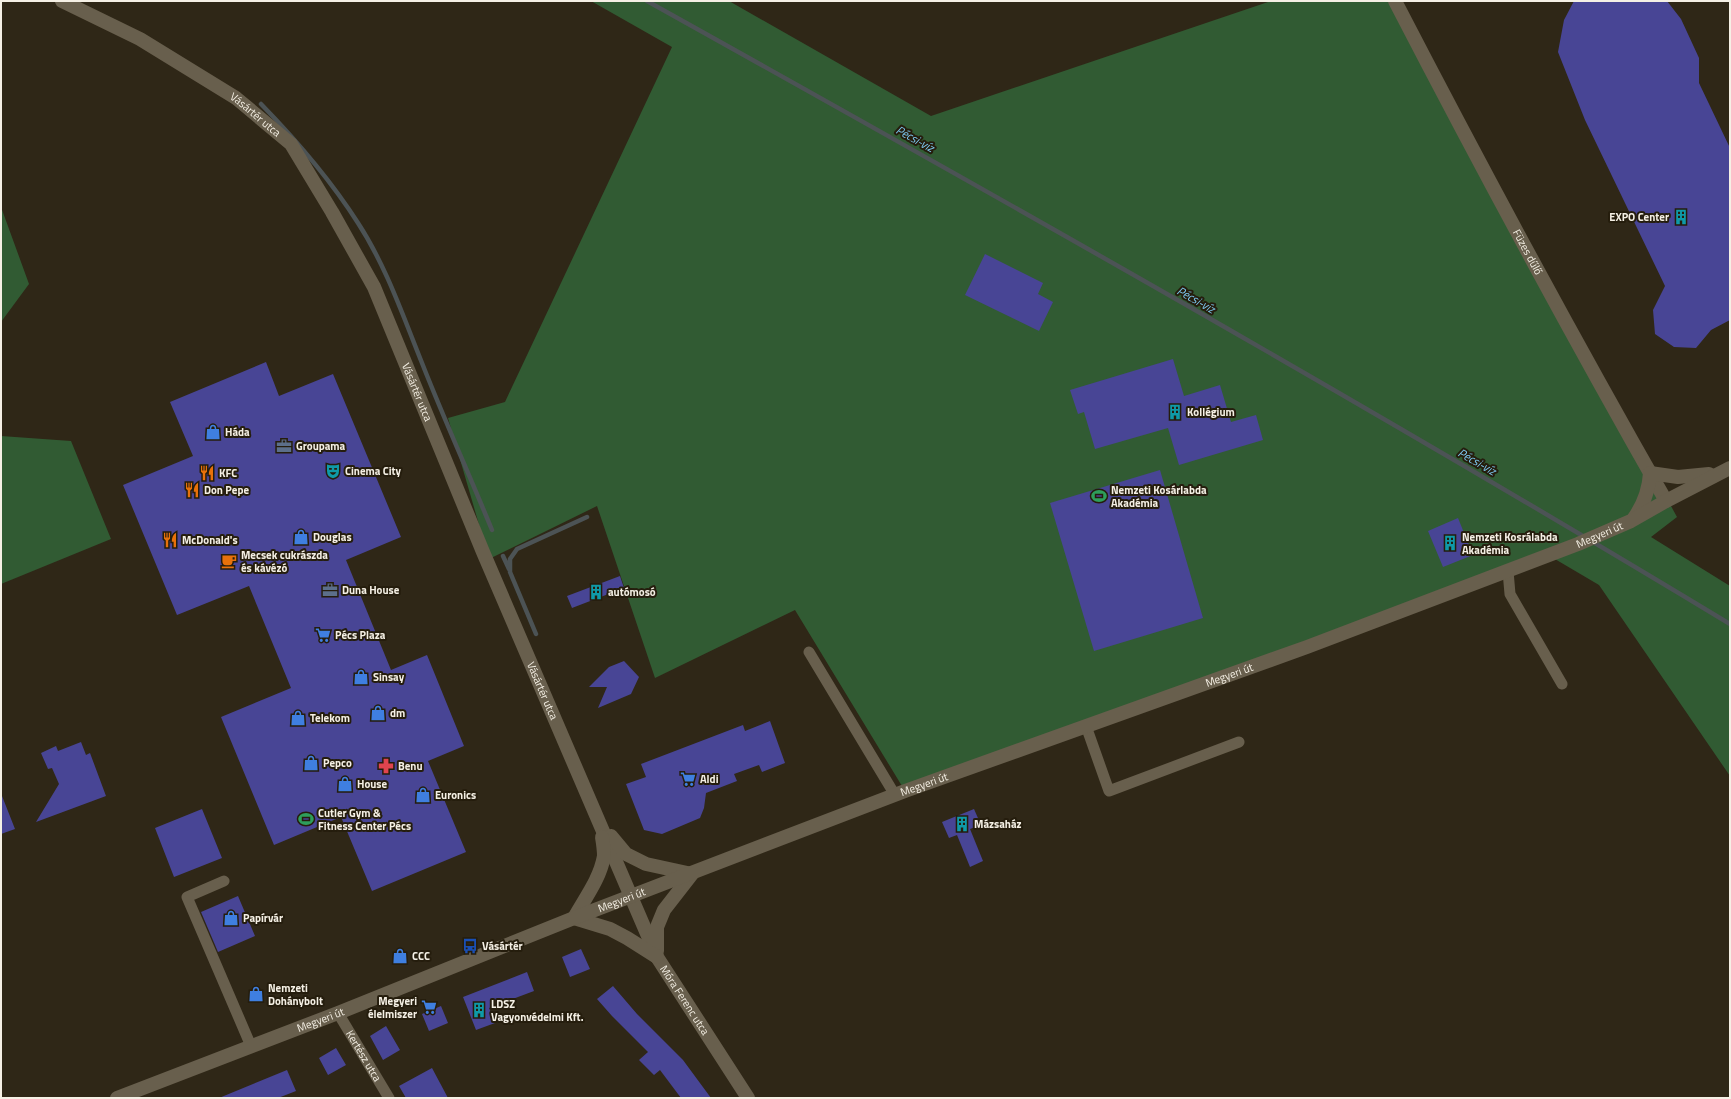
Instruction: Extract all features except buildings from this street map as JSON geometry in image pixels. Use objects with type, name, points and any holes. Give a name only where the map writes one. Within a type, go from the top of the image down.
[{"type":"street","name":"Vásártér utca","points":[[62,1],[140,39],[236,98],[291,144],[332,212],[374,287],[483,552],[631,897]]},
{"type":"street","name":"Füzes dűlő","points":[[1395,1],[1476,158],[1622,426],[1666,500]]},
{"type":"street","points":[[1631,521],[1642,507],[1649,483],[1650,473],[1678,477],[1727,470]]},
{"type":"street","name":"Megyeri út","points":[[117,1098],[338,1013],[574,918],[692,874],[895,794],[1307,647],[1578,544],[1631,521],[1666,500],[1727,470]]},
{"type":"street","points":[[1508,571],[1510,594],[1562,684]]},
{"type":"street","points":[[809,652],[895,794]]},
{"type":"street","points":[[1086,726],[1109,791],[1239,742]]},
{"type":"street","points":[[601,825],[626,854],[646,864],[692,874],[664,910],[657,927],[657,957]]},
{"type":"street","points":[[601,825],[604,855],[600,870],[596,881],[574,918],[610,929],[628,938],[657,957]]},
{"type":"street","points":[[224,881],[187,897],[252,1046]]},
{"type":"street","name":"Móra Ferenc utca","points":[[631,897],[657,957],[748,1098]]},
{"type":"street","name":"Kertész utca","points":[[338,1013],[389,1098]]},
{"type":"green space","points":[[591,1],[729,1],[931,116],[1271,1],[1395,1],[1677,517],[1651,537],[1730,586],[1730,776],[1599,585],[1543,552],[905,791],[795,610],[655,678],[597,506],[489,559],[448,418],[505,402],[672,47]]},
{"type":"green space","points":[[1,207],[29,284],[1,322]]},
{"type":"green space","points":[[1,436],[71,441],[111,539],[1,584]]},
{"type":"waterway","name":"Pécsi-víz","points":[[647,1],[1192,308],[1462,464],[1730,624]]},
{"type":"waterway","points":[[261,104],[300,146],[336,191],[368,239],[386,274],[492,530]]},
{"type":"waterway","points":[[536,634],[510,572],[510,559],[517,549],[587,517]]},
{"type":"waterway","points":[[503,556],[509,569]]},
{"type":"place","name":"EXPO Center","points":[[1681,217]]},
{"type":"place","name":"Kollégium","points":[[1175,412]]},
{"type":"place","name":"Háda","points":[[213,432]]},
{"type":"place","name":"Groupama","points":[[284,446]]},
{"type":"place","name":"Cinema City","points":[[333,471]]},
{"type":"place","name":"KFC","points":[[207,473]]},
{"type":"place","name":"Don Pepe","points":[[192,490]]},
{"type":"place","name":"Nemzeti Kosárlabda Akadémia","points":[[1099,496]]},
{"type":"place","name":"Douglas","points":[[301,537]]},
{"type":"place","name":"McDonald's","points":[[170,540]]},
{"type":"place","name":"Nemzeti Kosrálabda Akadémia","points":[[1450,543]]},
{"type":"place","name":"Mecsek cukrászda és kávézó","points":[[229,561]]},
{"type":"place","name":"Duna House","points":[[330,590]]},
{"type":"place","name":"autómosó","points":[[596,592]]},
{"type":"place","name":"Pécs Plaza","points":[[323,635]]},
{"type":"place","name":"Sinsay","points":[[361,677]]},
{"type":"place","name":"dm","points":[[378,713]]},
{"type":"place","name":"Telekom","points":[[298,718]]},
{"type":"place","name":"Pepco","points":[[311,763]]},
{"type":"place","name":"Benu","points":[[386,766]]},
{"type":"place","name":"Aldi","points":[[688,779]]},
{"type":"place","name":"House","points":[[345,784]]},
{"type":"place","name":"Euronics","points":[[423,795]]},
{"type":"place","name":"Cutler Gym & Fitness Center Pécs","points":[[306,819]]},
{"type":"place","name":"Mázsaház","points":[[962,824]]},
{"type":"place","name":"Papírvár","points":[[231,918]]},
{"type":"place","name":"Vásártér","points":[[470,946]]},
{"type":"place","name":"CCC","points":[[400,956]]},
{"type":"place","name":"Nemzeti Dohánybolt","points":[[256,994]]},
{"type":"place","name":"Megyeri élelmiszer","points":[[429,1007]]},
{"type":"place","name":"LDSZ Vagyonvédelmi Kft.","points":[[479,1010]]}]
